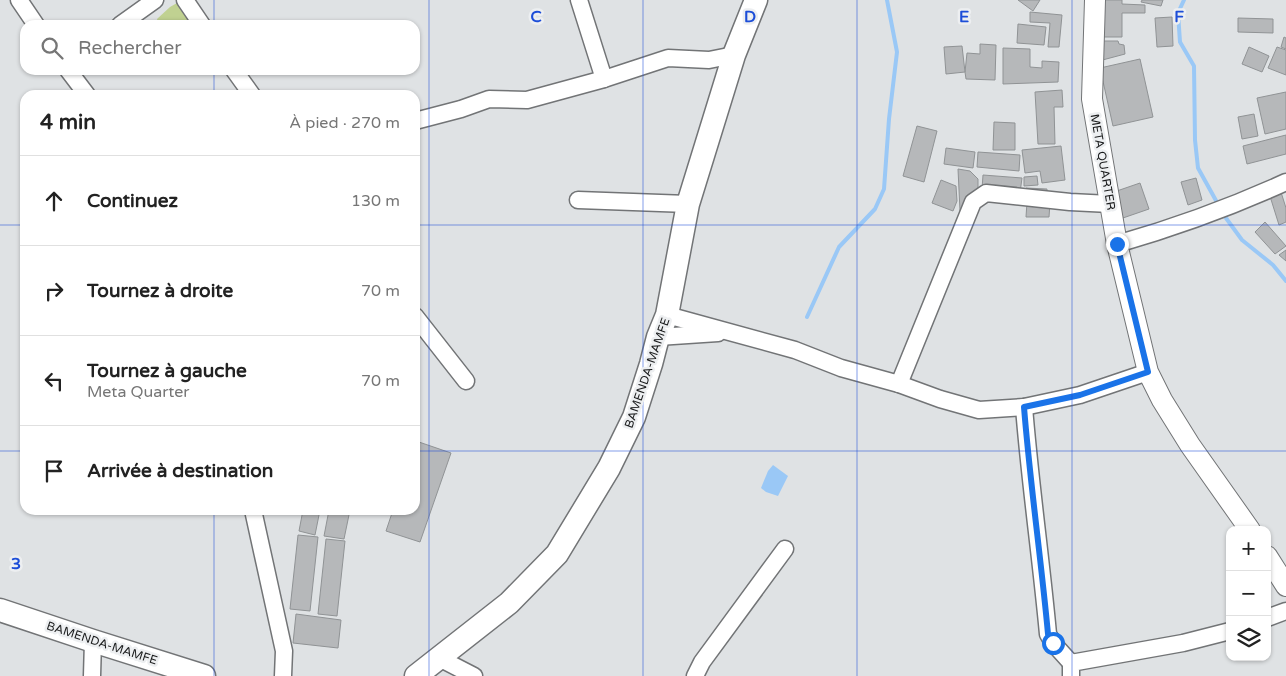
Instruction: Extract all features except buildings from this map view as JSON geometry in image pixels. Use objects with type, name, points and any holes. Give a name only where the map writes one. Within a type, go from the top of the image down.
[{"type":"highway","name":"BAMENDA-MAMFE","points":[[416,676],[509,603],[557,554],[609,468],[634,417],[658,337],[667,315],[688,204],[734,55],[756,0]]},
{"type":"highway","name":"BAMENDA-MAMFE","points":[[0,610],[204,676]]},
{"type":"main road","name":"META QUARTER","points":[[1096,0],[1092,99],[1117,244],[1148,372],[1162,400],[1190,444],[1247,526]]},
{"type":"main road","points":[[1271,562],[1286,586]]},
{"type":"street","points":[[19,0],[33,20]]},
{"type":"street","points":[[127,20],[155,0]]},
{"type":"street","points":[[185,0],[199,20]]},
{"type":"street","points":[[579,0],[604,79]]},
{"type":"street","points":[[420,120],[461,109],[489,99],[527,100],[604,79],[668,58],[709,60],[734,55]]},
{"type":"street","points":[[72,75],[83,90]]},
{"type":"street","points":[[238,75],[248,90]]},
{"type":"street","points":[[1117,244],[1174,228],[1239,203],[1286,182]]},
{"type":"street","points":[[899,384],[973,202],[980,196],[986,193],[1070,202],[1110,204]]},
{"type":"street","points":[[578,200],[688,204]]},
{"type":"street","points":[[667,315],[795,350],[841,368],[899,384],[940,399],[979,410],[1024,407],[1080,395],[1148,372]]},
{"type":"street","points":[[420,322],[466,382]]},
{"type":"street","points":[[658,337],[733,332]]},
{"type":"street","points":[[1024,407],[1029,473],[1039,542],[1048,634],[1071,669],[1226,632]]},
{"type":"street","points":[[254,515],[284,651],[283,676]]},
{"type":"street","points":[[695,676],[702,662],[785,549]]},
{"type":"street","points":[[1271,617],[1286,611]]},
{"type":"street","points":[[92,676],[93,641]]},
{"type":"street","points":[[439,658],[474,676]]},
{"type":"green space","points":[[177,3],[189,20],[157,20],[170,7]]},
{"type":"water","points":[[773,465],[788,476],[778,496],[761,488],[768,471]]},
{"type":"waterway","points":[[807,317],[839,247],[875,209],[884,189],[889,119],[897,52],[887,0]]},
{"type":"waterway","points":[[1184,0],[1178,13],[1180,42],[1194,66],[1195,140],[1198,168],[1219,206]]},
{"type":"waterway","points":[[1223,214],[1242,240],[1273,265],[1286,281]]},
{"type":"route","points":[[1053,643],[1048,634],[1039,542],[1029,473],[1024,407],[1080,395],[1148,372],[1117,244]]}]
